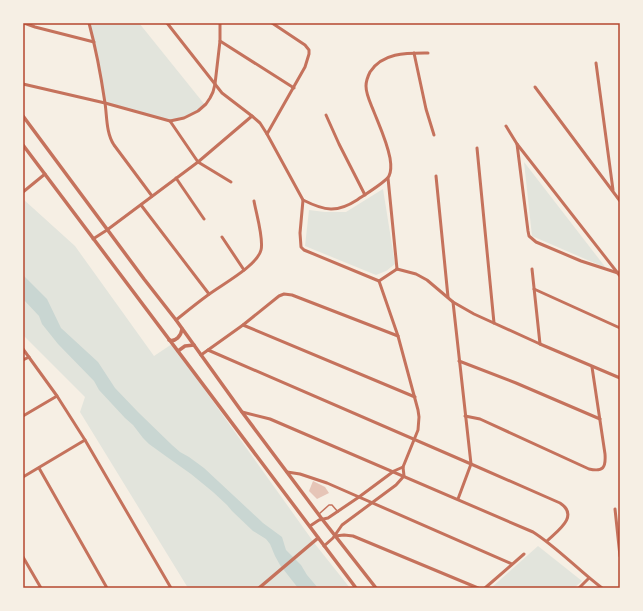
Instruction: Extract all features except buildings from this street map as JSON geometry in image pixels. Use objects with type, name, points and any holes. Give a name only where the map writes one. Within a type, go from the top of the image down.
[{"type":"street","points":[[24,23],[94,42]]},
{"type":"street","points":[[89,23],[105,103],[109,134],[112,142],[152,196]]},
{"type":"street","points":[[167,23],[222,93],[260,123],[303,200],[312,205],[323,208],[333,209],[343,207],[365,195],[388,178]]},
{"type":"street","points":[[23,84],[170,120],[184,118],[198,111],[210,98],[215,84],[220,41],[220,23]]},
{"type":"street","points":[[267,134],[294,88],[308,61],[309,54],[309,50],[306,45],[272,23]]},
{"type":"street","points":[[220,41],[294,88]]},
{"type":"street","points":[[414,53],[426,109],[434,135]]},
{"type":"street","points":[[398,269],[388,178],[391,164],[384,136],[367,94],[367,76],[380,61],[391,56],[428,53]]},
{"type":"street","points":[[596,63],[613,191]]},
{"type":"street","points":[[535,86],[620,201]]},
{"type":"street","points":[[326,115],[365,195]]},
{"type":"street","points":[[23,116],[176,320],[318,514],[376,588]]},
{"type":"street","points":[[94,239],[198,162],[252,116]]},
{"type":"street","points":[[170,120],[198,162],[231,182]]},
{"type":"street","points":[[506,126],[517,144],[619,275]]},
{"type":"street","points":[[517,144],[528,231],[530,236],[542,245],[619,275]]},
{"type":"street","points":[[23,145],[356,588]]},
{"type":"street","points":[[477,148],[494,323]]},
{"type":"street","points":[[23,192],[45,174]]},
{"type":"street","points":[[436,176],[448,297]]},
{"type":"street","points":[[176,178],[204,219]]},
{"type":"street","points":[[303,200],[300,233],[301,247],[304,250],[379,281],[398,336],[419,417],[418,430],[403,467],[404,476],[396,485],[342,525],[335,536],[324,546]]},
{"type":"street","points":[[176,320],[209,294],[244,270],[258,257],[262,239],[254,201]]},
{"type":"street","points":[[141,205],[209,294]]},
{"type":"street","points":[[222,237],[244,270]]},
{"type":"street","points":[[379,281],[398,269],[416,274],[427,280],[453,302],[474,314],[620,378]]},
{"type":"street","points":[[532,269],[540,344]]},
{"type":"street","points":[[534,289],[620,328]]},
{"type":"street","points":[[201,355],[243,325],[279,296],[287,294],[398,336]]},
{"type":"street","points":[[453,302],[465,416],[472,464],[458,499]]},
{"type":"street","points":[[243,325],[415,397]]},
{"type":"street","points":[[169,340],[172,341],[181,335],[182,329]]},
{"type":"street","points":[[178,351],[185,346],[194,345]]},
{"type":"street","points":[[23,349],[57,396],[85,440],[171,588]]},
{"type":"street","points":[[208,350],[560,503],[568,511],[568,516],[562,527],[547,541]]},
{"type":"street","points":[[23,360],[29,357]]},
{"type":"street","points":[[459,361],[516,383],[600,419]]},
{"type":"street","points":[[465,416],[480,419],[589,469],[598,470],[603,468],[606,460],[592,366]]},
{"type":"street","points":[[23,416],[57,396]]},
{"type":"street","points":[[242,412],[270,419],[533,532],[547,541],[602,588]]},
{"type":"street","points":[[23,477],[85,440]]},
{"type":"street","points":[[310,526],[338,512],[394,471],[403,467]]},
{"type":"street","points":[[39,468],[107,588]]},
{"type":"street","points":[[287,472],[308,476],[327,483],[512,564]]},
{"type":"street","points":[[615,509],[620,556]]},
{"type":"street","points":[[335,536],[353,536],[478,588]]},
{"type":"street","points":[[261,587],[318,538]]},
{"type":"street","points":[[485,588],[524,554]]},
{"type":"street","points":[[23,557],[41,588]]},
{"type":"street","points":[[579,588],[589,578]]},
{"type":"lane","points":[[318,514],[329,505],[332,505],[338,512]]},
{"type":"shaded area","points":[[89,23],[139,23],[205,105],[190,115],[170,121],[105,103]]},
{"type":"shaded area","points":[[524,162],[606,268],[532,236]]},
{"type":"shaded area","points":[[383,189],[395,264],[386,271],[376,275],[305,246],[309,210],[346,212]]},
{"type":"shaded area","points":[[23,199],[75,246],[154,356],[172,344],[315,544],[350,588],[188,588],[80,412],[85,397],[23,335]]},
{"type":"shaded area","points":[[23,275],[47,299],[61,328],[98,362],[115,388],[172,445],[204,468],[263,523],[282,537],[286,550],[301,565],[318,588],[298,588],[280,565],[266,539],[253,531],[213,492],[143,438],[133,425],[99,390],[94,381],[58,344],[42,324],[39,316],[23,299]]},
{"type":"shaded area","points":[[538,546],[582,581],[574,588],[491,588]]}]
